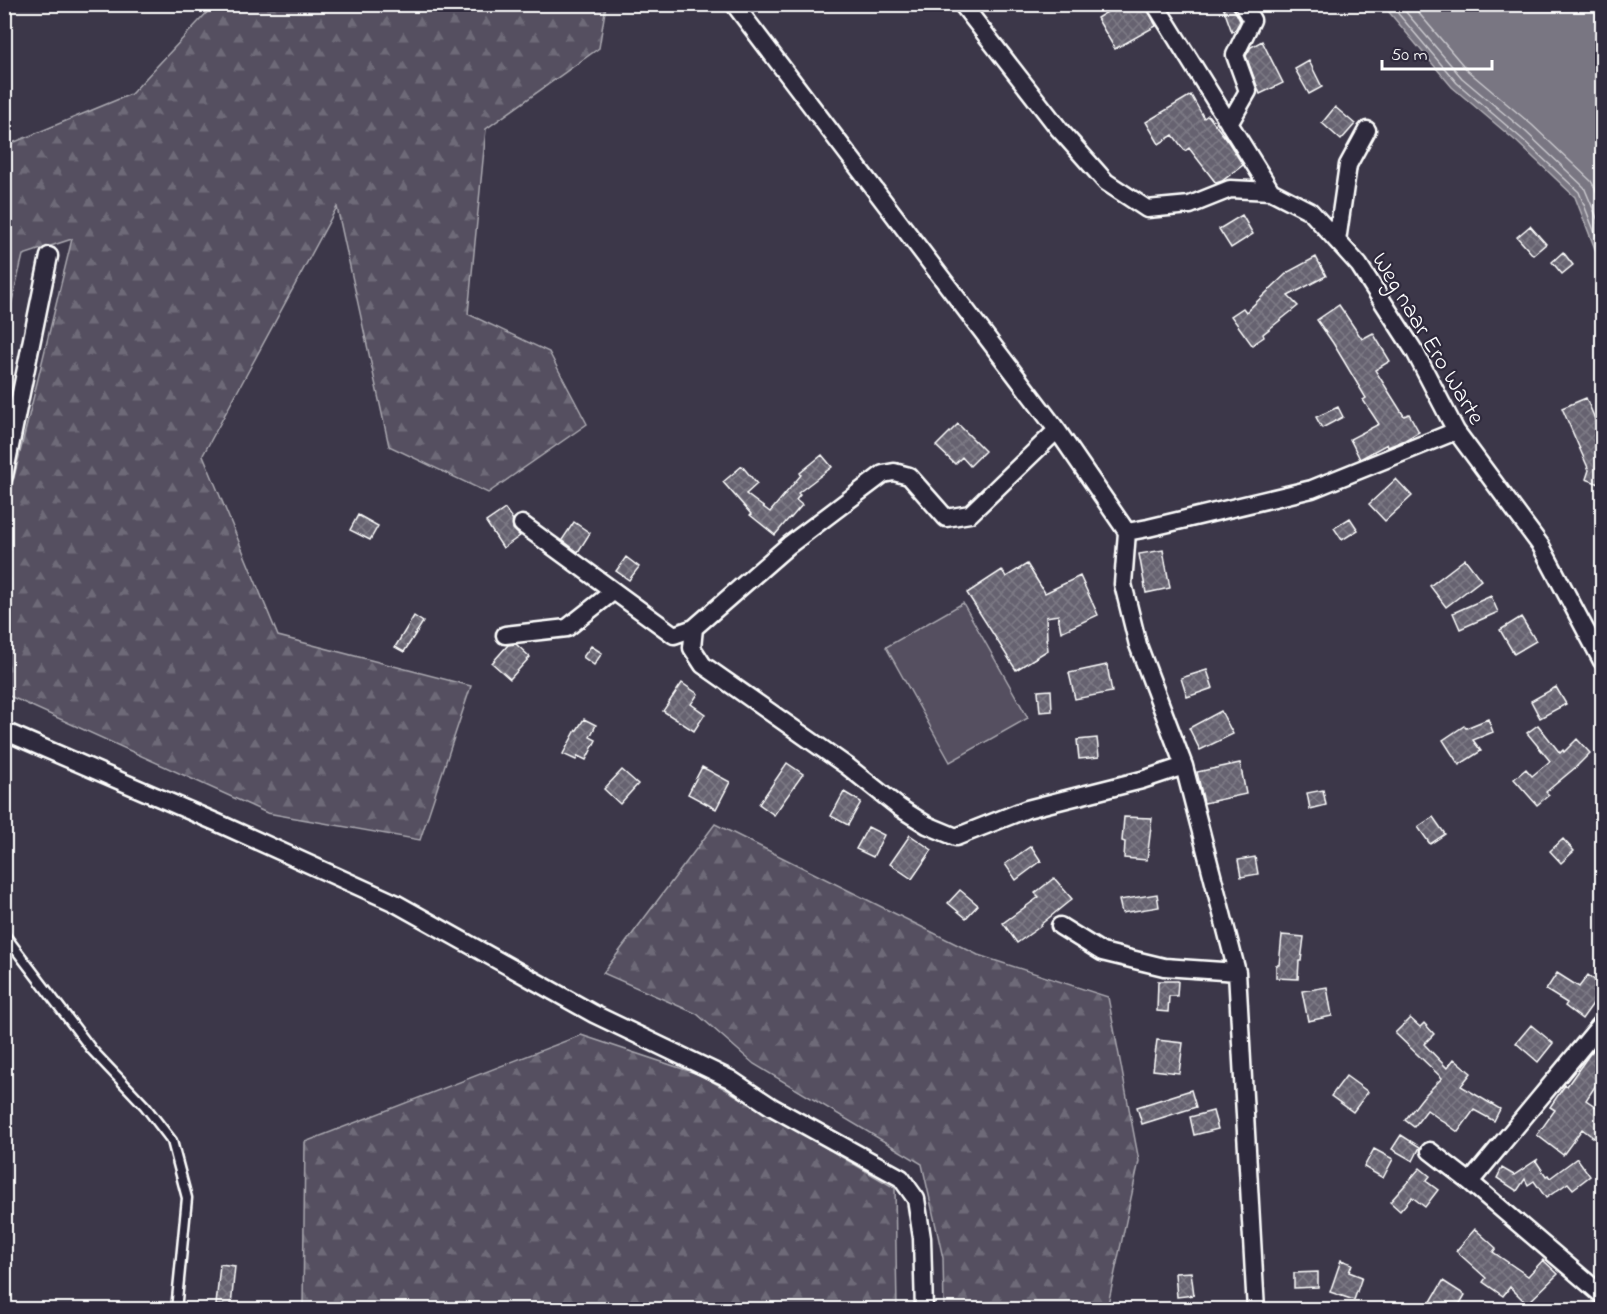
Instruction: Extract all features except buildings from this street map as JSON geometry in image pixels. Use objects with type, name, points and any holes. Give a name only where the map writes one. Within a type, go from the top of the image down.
[{"type":"street","points":[[734,4],[1057,430],[1127,532],[1122,584],[1138,645],[1184,766],[1237,972],[1256,1310]]},
{"type":"street","name":"Weg naar Ero Warte","points":[[962,4],[1059,129],[1106,182],[1147,209],[1190,205],[1230,189],[1271,191],[1310,211],[1359,265],[1415,352],[1456,431],[1541,546],[1602,660]]},
{"type":"street","points":[[1155,4],[1271,191]]},
{"type":"street","points":[[1229,124],[1248,91],[1235,55],[1252,20],[1242,4]]},
{"type":"street","points":[[1337,241],[1348,165],[1367,130]]},
{"type":"street","points":[[4,476],[49,256]]},
{"type":"street","points":[[522,524],[674,635],[694,628],[789,545],[883,474],[894,472],[909,476],[946,518],[970,514],[1057,430]]},
{"type":"street","points":[[1127,532],[1312,489],[1456,431]]},
{"type":"street","points":[[504,635],[567,628],[614,591]]},
{"type":"street","points":[[694,628],[692,648],[703,665],[847,766],[900,808],[927,825],[956,837],[1026,809],[1142,780],[1184,766]]},
{"type":"street","points":[[4,731],[395,903],[594,1014],[730,1079],[772,1107],[901,1178],[916,1199],[922,1238],[924,1310]]},
{"type":"street","points":[[1060,926],[1102,952],[1164,967],[1237,972]]},
{"type":"street","points":[[1470,1182],[1602,1023]]},
{"type":"street","points":[[1430,1151],[1470,1182],[1602,1295]]},
{"type":"lane","points":[[4,934],[92,1050],[145,1106],[172,1141],[188,1198],[176,1310]]},
{"type":"green space","points":[[214,5],[606,5],[599,48],[486,129],[468,314],[549,352],[587,424],[488,493],[389,446],[337,207],[203,455],[278,636],[471,686],[420,840],[267,813],[5,694],[4,522],[72,239],[23,255],[5,330],[5,146],[131,94]]},
{"type":"green space","points":[[963,603],[1028,718],[950,762],[886,647]]},
{"type":"green space","points":[[715,824],[978,955],[1108,997],[1139,1161],[1107,1309],[944,1309],[943,1258],[922,1164],[754,1064],[697,1014],[603,973]]},
{"type":"green space","points":[[581,1035],[701,1075],[895,1188],[897,1309],[420,1310],[303,1305],[305,1142]]},
{"type":"water","points":[[1383,5],[1602,5],[1602,262],[1575,197],[1517,142],[1452,87]]}]
